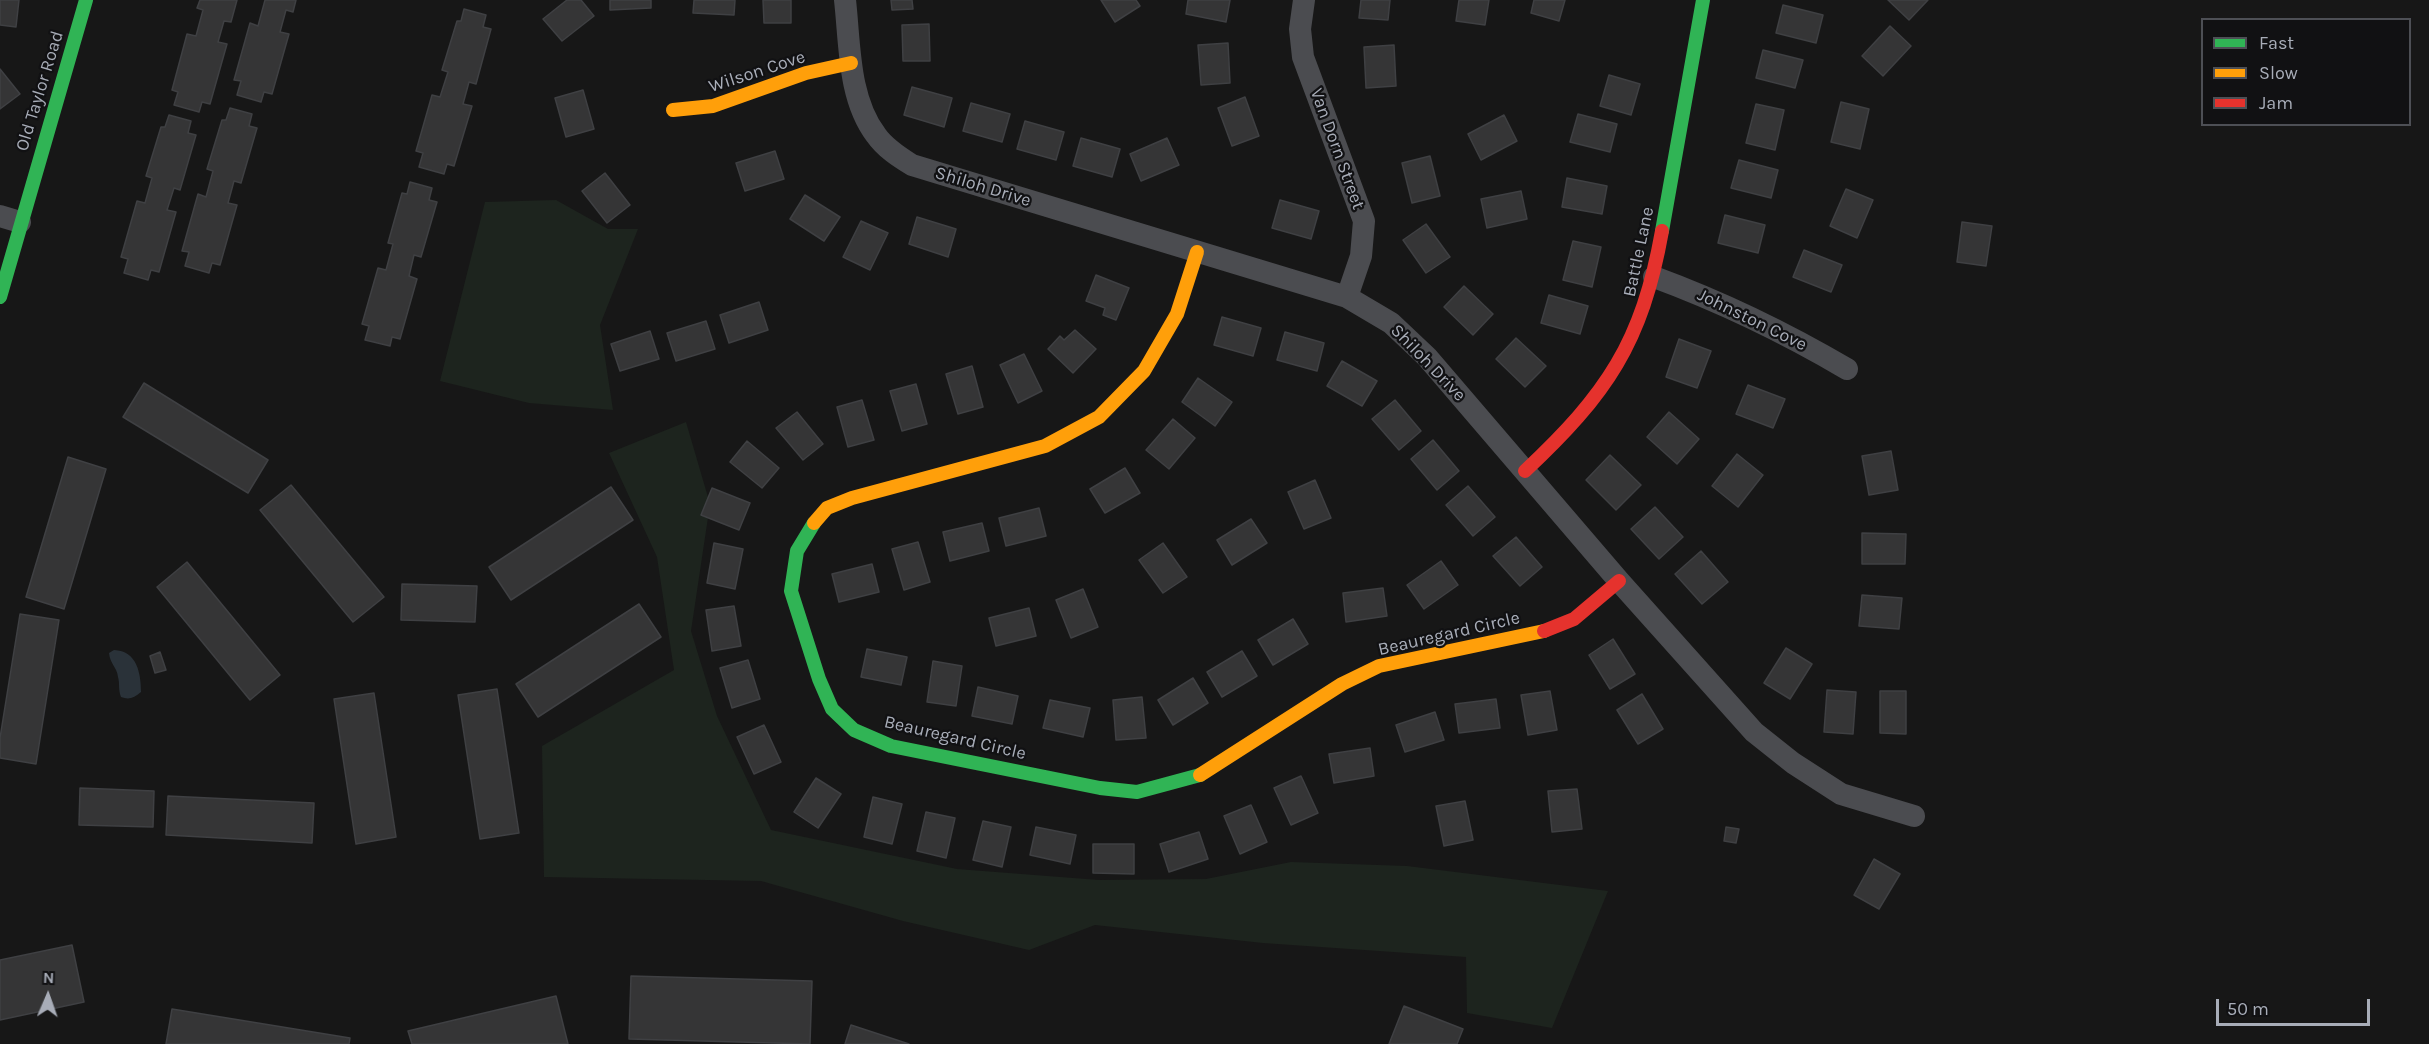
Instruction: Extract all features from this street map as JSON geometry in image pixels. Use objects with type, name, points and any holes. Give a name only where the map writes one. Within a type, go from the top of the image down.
[{"type":"street","name":"Old Taylor Road","points":[[2,285],[10,219],[86,0]]},
{"type":"street","name":"Shiloh Drive","points":[[845,0],[851,63],[862,112],[876,136],[912,165],[1347,297],[1391,323],[1427,357],[1619,581],[1754,732],[1792,763],[1840,794],[1914,816]]},
{"type":"street","name":"Van Dorn Street","points":[[1304,0],[1300,29],[1303,57],[1364,221],[1361,256],[1347,297]]},
{"type":"street","name":"Battle Lane","points":[[1525,471],[1566,433],[1595,401],[1623,360],[1643,317],[1654,277],[1703,0]]},
{"type":"street","name":"Wilson Cove","points":[[673,110],[713,106],[806,74],[851,63]]},
{"type":"street","name":"Beauregard Circle","points":[[1197,252],[1177,314],[1144,371],[1099,417],[1045,446],[852,498],[827,508],[809,528],[797,551],[791,591],[819,679],[832,709],[854,730],[891,746],[1100,788],[1137,792],[1159,789],[1201,774],[1342,684],[1379,666],[1543,632],[1574,619],[1619,581]]},
{"type":"street","name":"Johnston Cove","points":[[1654,277],[1723,303],[1790,335],[1847,369]]},
{"type":"shaded area","points":[[556,200],[608,229],[638,229],[600,325],[613,410],[529,403],[440,381],[485,202]]},
{"type":"shaded area","points":[[686,422],[710,504],[691,631],[717,716],[771,830],[957,869],[1099,880],[1206,879],[1291,862],[1407,866],[1608,891],[1552,1028],[1467,1013],[1466,957],[1263,943],[1095,925],[1029,950],[903,921],[761,881],[544,877],[542,746],[674,670],[657,557],[609,453]]},
{"type":"shaded area","points":[[114,650],[128,654],[139,671],[141,692],[134,697],[121,697],[117,674],[109,653]]},
{"type":"building","points":[[0,0],[19,0],[16,27],[0,25]]},
{"type":"building","points":[[200,0],[237,0],[231,22],[224,21],[218,42],[227,44],[210,104],[202,102],[199,112],[174,105],[178,92],[172,90],[187,34],[196,36],[203,10],[197,8]]},
{"type":"building","points":[[265,0],[296,0],[293,12],[286,10],[280,32],[289,34],[272,94],[264,92],[261,102],[237,95],[241,81],[234,80],[250,23],[258,26]]},
{"type":"building","points":[[567,0],[581,0],[594,16],[562,41],[543,19]]},
{"type":"building","points":[[610,0],[651,0],[651,8],[610,10]]},
{"type":"building","points":[[694,0],[735,0],[734,15],[693,13]]},
{"type":"building","points":[[763,0],[791,0],[791,23],[764,23]]},
{"type":"building","points":[[891,0],[912,0],[913,9],[892,10]]},
{"type":"building","points":[[1101,0],[1136,0],[1140,6],[1115,22]]},
{"type":"building","points":[[1188,0],[1230,0],[1226,22],[1186,14]]},
{"type":"building","points":[[1361,0],[1390,0],[1388,20],[1359,18]]},
{"type":"building","points":[[1459,0],[1489,0],[1485,25],[1456,21]]},
{"type":"building","points":[[1534,0],[1565,0],[1559,21],[1531,13]]},
{"type":"building","points":[[1888,0],[1928,0],[1909,20]]},
{"type":"building","points":[[1783,5],[1823,15],[1816,43],[1776,33]]},
{"type":"building","points":[[464,9],[486,15],[483,27],[491,29],[476,84],[469,82],[463,104],[472,106],[454,166],[447,164],[444,174],[419,167],[423,153],[416,151],[432,95],[440,97],[448,72],[442,70],[457,21],[461,21]]},
{"type":"building","points":[[929,24],[930,61],[903,61],[902,25]]},
{"type":"building","points":[[1890,26],[1911,46],[1883,76],[1862,56]]},
{"type":"building","points":[[1228,43],[1230,83],[1201,85],[1198,45]]},
{"type":"building","points":[[1394,45],[1396,86],[1366,88],[1364,47]]},
{"type":"building","points":[[1763,50],[1803,60],[1795,88],[1756,78]]},
{"type":"building","points":[[0,69],[20,94],[0,109]]},
{"type":"building","points":[[1609,75],[1640,84],[1631,115],[1600,106]]},
{"type":"building","points":[[912,87],[952,98],[944,127],[904,115]]},
{"type":"building","points":[[583,90],[594,129],[566,137],[555,98]]},
{"type":"building","points":[[1245,97],[1259,136],[1232,146],[1218,108]]},
{"type":"building","points":[[1841,102],[1869,109],[1860,149],[1831,142]]},
{"type":"building","points":[[971,103],[1010,114],[1002,142],[963,131]]},
{"type":"building","points":[[1756,104],[1784,110],[1775,150],[1746,143]]},
{"type":"building","points":[[230,108],[252,114],[249,126],[257,128],[241,183],[234,181],[228,203],[237,205],[220,265],[212,263],[209,273],[185,266],[189,252],[182,251],[198,194],[206,197],[213,171],[207,169],[222,120],[226,120]]},
{"type":"building","points":[[1578,114],[1617,124],[1610,152],[1570,142]]},
{"type":"building","points":[[169,115],[191,121],[188,133],[196,135],[180,190],[174,188],[167,210],[176,212],[159,272],[151,270],[148,280],[124,273],[128,259],[121,257],[137,201],[145,203],[152,178],[146,176],[161,127],[165,127]]},
{"type":"building","points":[[1504,115],[1517,141],[1481,160],[1468,134]]},
{"type":"building","points":[[1025,121],[1064,132],[1056,160],[1017,149]]},
{"type":"building","points":[[1081,138],[1120,149],[1112,177],[1073,166]]},
{"type":"building","points":[[1167,138],[1179,165],[1141,181],[1130,154]]},
{"type":"building","points":[[775,151],[784,179],[745,191],[736,163]]},
{"type":"building","points":[[1430,156],[1440,196],[1412,203],[1402,163]]},
{"type":"building","points":[[1739,160],[1778,170],[1771,198],[1731,188]]},
{"type":"building","points":[[605,173],[630,205],[607,223],[582,191]]},
{"type":"building","points":[[1567,178],[1607,186],[1602,214],[1562,207]]},
{"type":"building","points":[[410,182],[432,188],[429,200],[437,202],[421,257],[414,255],[409,276],[417,279],[400,339],[392,337],[390,346],[365,340],[369,326],[362,324],[378,268],[386,270],[393,244],[388,243],[402,193],[407,194]]},
{"type":"building","points":[[1846,189],[1873,200],[1857,238],[1830,226]]},
{"type":"building","points":[[1521,191],[1527,219],[1487,228],[1481,199]]},
{"type":"building","points":[[805,195],[840,217],[824,241],[790,219]]},
{"type":"building","points":[[1280,200],[1319,211],[1311,239],[1272,228]]},
{"type":"building","points":[[1725,215],[1765,225],[1758,253],[1718,243]]},
{"type":"building","points":[[917,217],[956,229],[948,257],[909,244]]},
{"type":"building","points":[[861,221],[888,233],[870,270],[843,257]]},
{"type":"building","points":[[1962,222],[1992,226],[1986,266],[1957,262]]},
{"type":"building","points":[[1426,224],[1450,257],[1426,273],[1403,240]]},
{"type":"building","points":[[1573,241],[1601,247],[1592,287],[1563,280]]},
{"type":"building","points":[[1804,250],[1842,265],[1831,292],[1793,277]]},
{"type":"building","points":[[1096,275],[1129,288],[1116,320],[1103,315],[1105,308],[1086,301]]},
{"type":"building","points":[[1464,286],[1493,314],[1473,335],[1444,307]]},
{"type":"building","points":[[1549,295],[1588,306],[1580,334],[1541,323]]},
{"type":"building","points":[[759,302],[768,330],[729,343],[720,315]]},
{"type":"building","points":[[1222,317],[1261,328],[1253,356],[1214,345]]},
{"type":"building","points":[[706,321],[715,349],[676,361],[667,333]]},
{"type":"building","points":[[1075,330],[1096,349],[1073,373],[1048,349],[1060,336],[1064,340]]},
{"type":"building","points":[[650,331],[659,359],[620,371],[611,344]]},
{"type":"building","points":[[1285,332],[1324,343],[1317,371],[1277,360]]},
{"type":"building","points":[[1516,338],[1546,366],[1525,387],[1496,359]]},
{"type":"building","points":[[1679,339],[1711,351],[1697,388],[1666,377]]},
{"type":"building","points":[[1024,354],[1042,391],[1018,403],[1000,365]]},
{"type":"building","points":[[1342,361],[1377,381],[1362,406],[1327,386]]},
{"type":"building","points":[[972,366],[983,407],[958,414],[946,374]]},
{"type":"building","points":[[1198,378],[1232,402],[1215,426],[1182,402]]},
{"type":"building","points":[[144,383],[268,460],[248,493],[123,417]]},
{"type":"building","points":[[916,384],[927,424],[902,431],[890,391]]},
{"type":"building","points":[[1748,385],[1785,399],[1773,428],[1736,414]]},
{"type":"building","points":[[862,400],[874,440],[848,447],[837,407]]},
{"type":"building","points":[[1395,400],[1421,431],[1399,450],[1372,419]]},
{"type":"building","points":[[797,412],[823,444],[803,460],[776,428]]},
{"type":"building","points":[[1669,412],[1699,439],[1677,464],[1647,437]]},
{"type":"building","points":[[1173,419],[1195,438],[1169,469],[1146,450]]},
{"type":"building","points":[[1433,440],[1459,471],[1437,490],[1411,459]]},
{"type":"building","points":[[747,441],[779,468],[762,488],[730,462]]},
{"type":"building","points":[[1891,451],[1898,490],[1869,495],[1862,456]]},
{"type":"building","points":[[1737,454],[1763,475],[1738,507],[1712,486]]},
{"type":"building","points":[[1610,455],[1641,485],[1616,510],[1586,480]]},
{"type":"building","points":[[68,457],[106,469],[64,609],[26,597]]},
{"type":"building","points":[[1125,468],[1140,493],[1105,513],[1090,489]]},
{"type":"building","points":[[1315,480],[1331,518],[1304,529],[1288,492]]},
{"type":"building","points":[[291,485],[384,597],[353,622],[260,510]]},
{"type":"building","points":[[1468,486],[1495,517],[1473,536],[1446,505]]},
{"type":"building","points":[[611,487],[633,520],[511,600],[489,567]]},
{"type":"building","points":[[712,488],[750,503],[739,530],[701,515]]},
{"type":"building","points":[[1655,507],[1683,537],[1659,559],[1631,529]]},
{"type":"building","points":[[1039,508],[1046,536],[1006,546],[999,518]]},
{"type":"building","points":[[1251,519],[1267,543],[1232,565],[1217,540]]},
{"type":"building","points":[[982,523],[989,551],[950,561],[943,532]]},
{"type":"building","points":[[1862,533],[1906,534],[1905,564],[1862,564]]},
{"type":"building","points":[[1516,537],[1542,567],[1520,586],[1493,556]]},
{"type":"building","points":[[918,542],[930,582],[904,590],[892,549]]},
{"type":"building","points":[[714,543],[743,549],[735,589],[707,583]]},
{"type":"building","points":[[1163,543],[1187,577],[1163,593],[1139,560]]},
{"type":"building","points":[[1701,551],[1728,582],[1702,604],[1675,574]]},
{"type":"building","points":[[1441,561],[1458,585],[1424,609],[1407,585]]},
{"type":"building","points":[[187,562],[280,675],[250,700],[157,587]]},
{"type":"building","points":[[872,564],[879,592],[839,602],[832,574]]},
{"type":"building","points":[[402,584],[477,586],[475,622],[401,620]]},
{"type":"building","points":[[1383,588],[1387,616],[1346,622],[1343,593]]},
{"type":"building","points":[[1083,589],[1098,627],[1071,638],[1056,600]]},
{"type":"building","points":[[1862,595],[1902,598],[1899,629],[1859,626]]},
{"type":"building","points":[[639,604],[661,637],[538,717],[516,684]]},
{"type":"building","points":[[734,606],[741,646],[712,651],[706,610]]},
{"type":"building","points":[[1029,608],[1036,636],[996,646],[989,618]]},
{"type":"building","points":[[20,614],[59,620],[36,764],[0,758],[0,738]]},
{"type":"building","points":[[1293,619],[1308,644],[1273,665],[1258,640]]},
{"type":"building","points":[[1613,639],[1635,674],[1610,689],[1589,655]]},
{"type":"building","points":[[1786,648],[1812,664],[1790,699],[1764,683]]},
{"type":"building","points":[[867,649],[907,657],[901,685],[861,677]]},
{"type":"building","points":[[1242,651],[1257,676],[1222,697],[1207,672]]},
{"type":"building","points":[[160,652],[166,670],[155,673],[150,656]]},
{"type":"building","points":[[748,660],[760,699],[732,708],[720,668]]},
{"type":"building","points":[[933,661],[962,666],[956,706],[927,702]]},
{"type":"building","points":[[1193,678],[1208,703],[1173,725],[1158,700]]},
{"type":"building","points":[[978,687],[1018,696],[1012,724],[972,716]]},
{"type":"building","points":[[497,689],[519,833],[480,839],[458,695]]},
{"type":"building","points":[[1827,690],[1856,692],[1853,734],[1824,732]]},
{"type":"building","points":[[1550,691],[1557,730],[1528,735],[1521,695]]},
{"type":"building","points":[[1880,691],[1906,691],[1906,734],[1880,733]]},
{"type":"building","points":[[374,693],[396,837],[356,844],[334,699]]},
{"type":"building","points":[[1642,694],[1663,729],[1638,744],[1617,710]]},
{"type":"building","points":[[1142,697],[1146,738],[1116,740],[1113,700]]},
{"type":"building","points":[[1496,699],[1500,728],[1459,733],[1455,704]]},
{"type":"building","points":[[1050,700],[1090,708],[1083,737],[1043,728]]},
{"type":"building","points":[[1435,712],[1444,740],[1405,752],[1396,725]]},
{"type":"building","points":[[764,725],[781,762],[754,774],[737,737]]},
{"type":"building","points":[[1370,748],[1374,776],[1334,783],[1329,754]]},
{"type":"building","points":[[1301,776],[1318,813],[1291,825],[1274,788]]},
{"type":"building","points":[[816,778],[841,794],[818,828],[794,812]]},
{"type":"building","points":[[80,788],[154,791],[153,827],[79,825]]},
{"type":"building","points":[[1577,789],[1582,829],[1552,832],[1548,791]]},
{"type":"building","points":[[168,796],[314,803],[312,843],[166,835]]},
{"type":"building","points":[[873,797],[902,804],[892,844],[864,837]]},
{"type":"building","points":[[1465,801],[1473,840],[1444,846],[1436,806]]},
{"type":"building","points":[[1251,805],[1267,842],[1240,854],[1224,816]]},
{"type":"building","points":[[926,812],[955,818],[946,858],[917,851]]},
{"type":"building","points":[[983,821],[1011,827],[1002,867],[973,860]]},
{"type":"building","points":[[1036,827],[1076,835],[1070,864],[1030,855]]},
{"type":"building","points":[[1726,827],[1739,829],[1736,843],[1724,841]]},
{"type":"building","points":[[1199,832],[1208,859],[1169,872],[1160,844]]},
{"type":"building","points":[[1093,844],[1134,844],[1134,874],[1093,873]]},
{"type":"building","points":[[1874,859],[1900,874],[1879,909],[1854,895]]},
{"type":"building","points":[[72,945],[84,1002],[0,1020],[0,960]]},
{"type":"building","points":[[631,976],[812,981],[810,1044],[629,1039]]},
{"type":"building","points":[[556,996],[568,1044],[412,1044],[408,1031]]},
{"type":"building","points":[[1404,1006],[1463,1029],[1457,1044],[1389,1044]]},
{"type":"building","points":[[172,1009],[350,1038],[349,1044],[166,1044]]},
{"type":"building","points":[[851,1025],[909,1044],[845,1044]]},
{"type":"traffic: fast","points":[[0,297],[86,0]]},
{"type":"traffic: fast","points":[[1662,231],[1703,0]]},
{"type":"traffic: fast","points":[[814,523],[797,551],[791,591],[819,679],[832,709],[854,730],[891,746],[1100,788],[1137,792],[1200,775]]},
{"type":"traffic: slow","points":[[673,110],[713,106],[806,73],[851,63]]},
{"type":"traffic: slow","points":[[814,523],[827,508],[852,498],[1045,446],[1099,417],[1144,371],[1177,314],[1197,252]]},
{"type":"traffic: slow","points":[[1200,775],[1342,684],[1379,666],[1544,631]]},
{"type":"traffic: jam","points":[[1525,471],[1578,417],[1617,364],[1644,305],[1662,231]]},
{"type":"traffic: jam","points":[[1544,631],[1574,619],[1619,581]]}]
